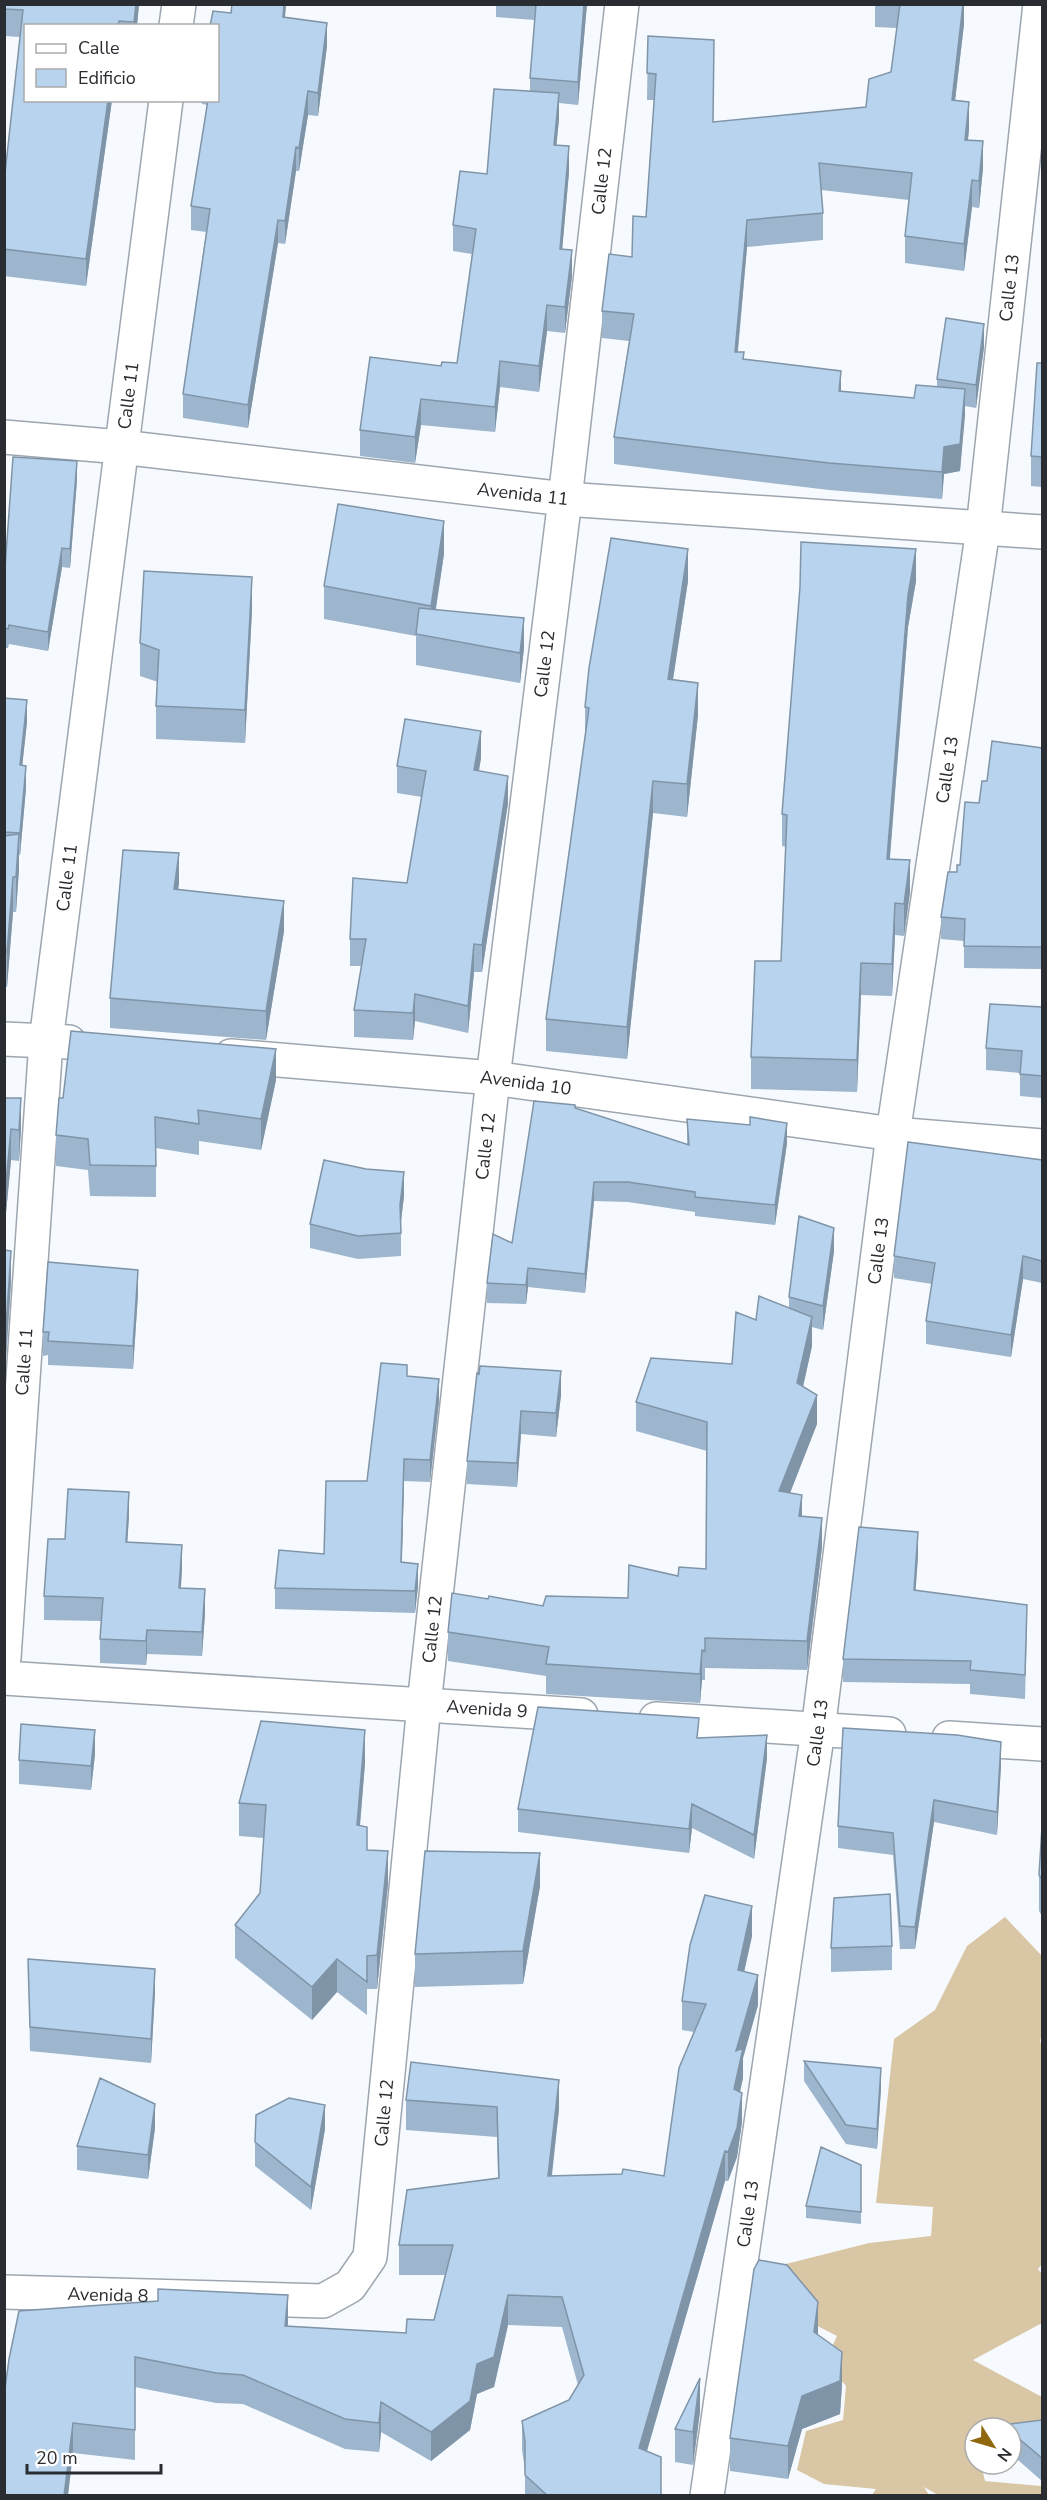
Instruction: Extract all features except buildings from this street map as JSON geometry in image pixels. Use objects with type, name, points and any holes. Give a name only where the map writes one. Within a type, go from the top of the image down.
[{"type":"street","points":[[176,24],[179,4]]},
{"type":"street","name":"Calle 12","points":[[350,2286],[370,2257],[424,1705],[493,1078],[565,499],[622,4]]},
{"type":"street","name":"Calle 13","points":[[707,2496],[818,1730],[893,1134],[983,529],[1040,4]]},
{"type":"street","name":"Calle 11","points":[[4,1658],[46,1041],[166,102]]},
{"type":"street","name":"Avenida 11","points":[[4,437],[121,447],[565,499],[1042,532]]},
{"type":"street","points":[[4,1039],[93,1044]]},
{"type":"street","name":"Avenida 10","points":[[199,1053],[493,1078],[893,1134],[1042,1146]]},
{"type":"street","name":"Avenida 9","points":[[4,1678],[1042,1744]]},
{"type":"street","name":"Avenida 8","points":[[4,2292],[323,2301],[350,2286]]},
{"type":"shaded area","points":[[1005,1917],[1042,1956],[1040,2042],[1042,2045],[1042,2264],[1038,2269],[1042,2274],[1042,2323],[973,2360],[1042,2397],[1042,2428],[1023,2428],[1023,2416],[963,2416],[963,2476],[984,2476],[985,2481],[1041,2486],[1042,2495],[938,2495],[924,2487],[929,2495],[872,2495],[876,2489],[824,2484],[797,2470],[806,2431],[843,2420],[846,2386],[825,2362],[837,2336],[794,2314],[774,2267],[869,2243],[931,2236],[933,2207],[876,2203],[894,2039],[935,2010],[967,1946]]}]
